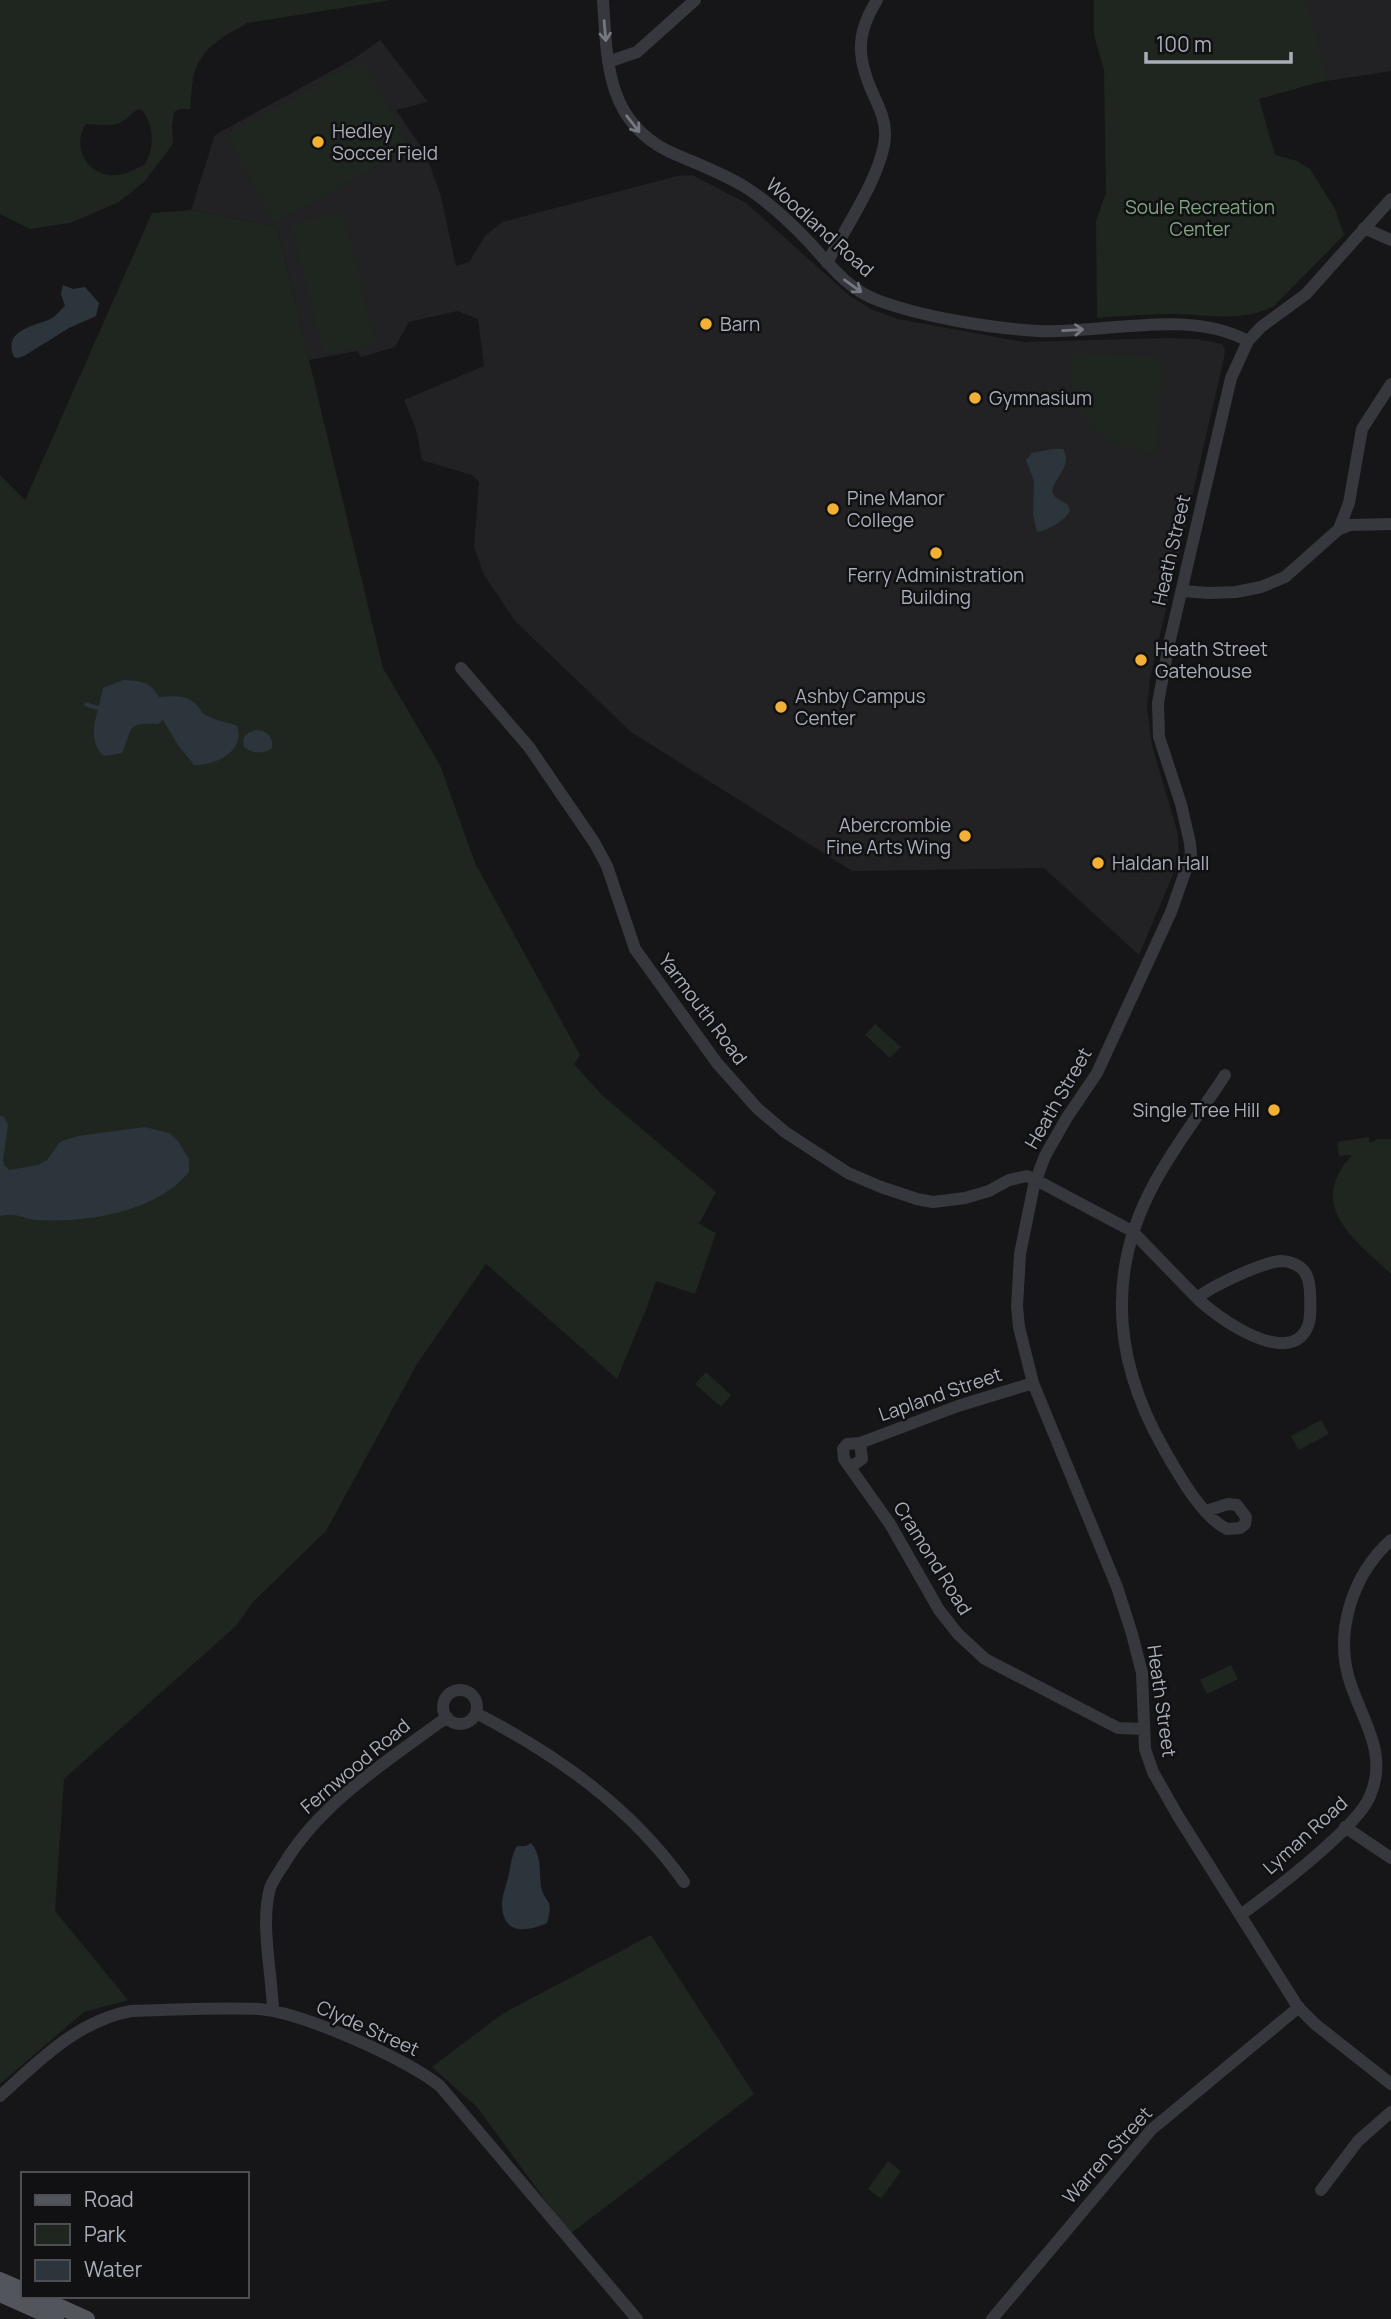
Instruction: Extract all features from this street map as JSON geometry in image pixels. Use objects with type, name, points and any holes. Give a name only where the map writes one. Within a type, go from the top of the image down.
[{"type":"main road","points":[[0,2280],[21,2289]]},
{"type":"main road","points":[[0,2294],[56,2319]]},
{"type":"main road","points":[[40,2298],[87,2319]]},
{"type":"street","name":"Woodland Road","points":[[603,0],[608,62],[617,98],[642,136],[734,181],[762,198],[849,284],[875,299],[939,316],[1039,331],[1183,325],[1223,330],[1248,341]]},
{"type":"street","points":[[608,62],[637,52],[695,0]]},
{"type":"street","points":[[827,263],[874,175],[883,148],[885,131],[881,111],[863,66],[860,46],[862,29],[877,0]]},
{"type":"street","name":"Heath Street","points":[[1391,199],[1306,294],[1248,341],[1226,394],[1161,680],[1158,727],[1162,748],[1181,804],[1191,855],[1171,912],[1097,1073],[1045,1156],[1020,1254],[1017,1292],[1019,1326],[1033,1383],[1117,1587],[1132,1634],[1142,1673],[1145,1749],[1153,1772],[1299,2007],[1315,2024],[1391,2084]]},
{"type":"street","points":[[1364,228],[1391,240]]},
{"type":"street","points":[[1339,529],[1349,503],[1362,429],[1391,384]]},
{"type":"street","points":[[1182,591],[1223,593],[1261,587],[1284,577],[1339,529],[1350,525],[1391,524]]},
{"type":"street","name":"Yarmouth Road","points":[[461,668],[529,747],[594,842],[607,866],[635,949],[717,1063],[757,1108],[785,1132],[848,1173],[881,1188],[917,1199],[951,1201],[989,1191],[1009,1180],[1027,1176],[1037,1180]]},
{"type":"street","points":[[1206,1511],[1181,1478],[1156,1436],[1140,1401],[1128,1365],[1122,1332],[1121,1301],[1132,1231],[1155,1181],[1225,1075]]},
{"type":"street","points":[[1037,1180],[1132,1231],[1197,1298],[1210,1311],[1233,1326],[1267,1340],[1292,1341],[1304,1333],[1309,1322],[1307,1276],[1302,1268],[1288,1262],[1266,1264],[1211,1288],[1197,1298]]},
{"type":"street","name":"Lapland Street","points":[[852,1466],[844,1459],[843,1449],[847,1444],[860,1443],[958,1406],[1033,1383]]},
{"type":"street","name":"Cramond Road","points":[[852,1466],[890,1524],[939,1610],[958,1634],[985,1659],[1118,1728],[1143,1729]]},
{"type":"street","name":"Lyman Road","points":[[1242,1914],[1345,1827],[1370,1798],[1377,1763],[1371,1732],[1346,1668],[1346,1623],[1349,1605],[1366,1569],[1375,1555],[1391,1540]]},
{"type":"street","points":[[447,1717],[444,1712],[447,1696],[457,1690],[471,1694],[477,1703],[476,1713],[526,1739],[607,1799],[646,1835],[684,1882]]},
{"type":"street","name":"Fernwood Road","points":[[272,2011],[267,1908],[271,1885],[297,1842],[348,1793],[447,1717],[460,1724],[469,1721],[476,1713]]},
{"type":"street","points":[[1345,1827],[1391,1858]]},
{"type":"street","name":"Warren Street","points":[[992,2319],[1145,2136],[1299,2007]]},
{"type":"street","name":"Clyde Street","points":[[0,2095],[82,2027],[113,2014],[138,2011],[260,2009],[291,2015],[365,2045],[421,2072],[440,2086],[637,2319]]},
{"type":"street","points":[[1321,2190],[1358,2141],[1391,2112]]},
{"type":"shaded area","points":[[1230,0],[1391,0],[1391,71],[1314,83],[1259,99]]},
{"type":"shaded area","name":"Pine Manor College","points":[[380,40],[428,102],[396,110],[423,150],[431,168],[441,197],[456,266],[469,262],[485,236],[502,222],[677,176],[692,175],[746,203],[850,296],[873,310],[898,319],[1024,342],[1167,338],[1197,339],[1222,344],[1225,350],[1224,358],[1150,678],[1147,707],[1152,745],[1178,834],[1179,860],[1139,955],[1044,868],[852,871],[631,732],[515,621],[484,575],[474,546],[479,482],[472,475],[422,460],[416,429],[404,400],[484,366],[478,319],[457,311],[409,322],[395,347],[361,357],[357,351],[309,360],[277,227],[191,210],[215,135],[355,58]]},
{"type":"green space","points":[[0,0],[391,0],[247,23],[207,50],[193,77],[190,109],[174,112],[173,144],[144,182],[119,202],[70,223],[30,229],[0,214]],"holes":[[[141,109],[152,136],[145,164],[128,173],[108,175],[100,173],[87,163],[80,140],[86,124],[116,124]]]},
{"type":"green space","name":"Soule Recreation Center","points":[[1094,0],[1306,0],[1327,80],[1259,99],[1275,155],[1297,161],[1310,169],[1335,209],[1344,235],[1274,306],[1237,316],[1164,314],[1097,318],[1096,221],[1106,193],[1104,71],[1094,35]]},
{"type":"green space","name":"Hedley Soccer Field","points":[[362,60],[410,148],[274,223],[227,135]]},
{"type":"green space","points":[[191,210],[277,227],[383,668],[440,765],[475,863],[580,1055],[574,1064],[602,1095],[716,1192],[699,1224],[716,1233],[695,1294],[656,1281],[617,1379],[486,1264],[417,1364],[326,1531],[253,1602],[236,1626],[64,1779],[55,1911],[128,2000],[84,2012],[0,2084],[0,475],[25,500],[152,213]]},
{"type":"green space","points":[[343,212],[375,342],[324,355],[291,225]]},
{"type":"green space","points":[[1071,353],[1156,357],[1162,363],[1156,453],[1116,444],[1089,424],[1074,394]]},
{"type":"green space","points":[[875,1024],[901,1047],[890,1058],[865,1035]]},
{"type":"green space","points":[[1369,1137],[1370,1143],[1378,1139],[1391,1139],[1391,1274],[1350,1235],[1334,1206],[1333,1190],[1339,1173],[1352,1155],[1339,1156],[1337,1142]]},
{"type":"green space","points":[[706,1372],[731,1395],[721,1407],[695,1384]]},
{"type":"green space","points":[[1321,1420],[1329,1434],[1299,1450],[1291,1436]]},
{"type":"green space","points":[[1231,1665],[1238,1679],[1207,1694],[1200,1680]]},
{"type":"green space","points":[[651,1935],[754,2094],[570,2234],[477,2107],[432,2067],[502,2014]]},
{"type":"green space","points":[[888,2161],[901,2171],[881,2199],[868,2189]]},
{"type":"water","points":[[63,285],[73,289],[85,287],[99,303],[96,316],[69,328],[24,356],[14,357],[11,348],[16,335],[52,318],[65,306],[61,294]]},
{"type":"water","points":[[1063,449],[1066,460],[1052,492],[1068,505],[1070,511],[1056,524],[1037,532],[1033,514],[1034,481],[1026,460],[1032,453]]},
{"type":"water","points":[[123,680],[144,683],[159,697],[179,696],[189,699],[208,716],[237,726],[239,735],[233,750],[219,760],[194,765],[163,720],[158,724],[135,726],[122,753],[104,756],[95,740],[94,728],[98,710],[84,706],[85,702],[99,706],[103,688]]},
{"type":"water","points":[[256,730],[268,735],[272,748],[258,752],[244,747],[243,740]]},
{"type":"water","points":[[0,1116],[4,1117],[8,1125],[3,1160],[9,1170],[38,1165],[47,1160],[60,1142],[78,1136],[145,1127],[169,1133],[178,1141],[189,1159],[189,1172],[175,1186],[140,1206],[98,1217],[57,1220],[0,1216]]},
{"type":"water","points":[[531,1843],[538,1858],[542,1892],[550,1909],[547,1923],[517,1929],[507,1922],[503,1915],[503,1898],[517,1846]]},
{"type":"place","name":"Hedley Soccer Field","points":[[318,142]]},
{"type":"place","name":"Barn","points":[[706,324]]},
{"type":"place","name":"Gymnasium","points":[[975,398]]},
{"type":"place","name":"Pine Manor College","points":[[833,509]]},
{"type":"place","name":"Ferry Administration Building","points":[[936,553]]},
{"type":"place","name":"Heath Street Gatehouse","points":[[1141,660]]},
{"type":"place","name":"Ashby Campus Center","points":[[781,707]]},
{"type":"place","name":"Abercrombie Fine Arts Wing","points":[[965,836]]},
{"type":"place","name":"Haldan Hall","points":[[1098,863]]},
{"type":"place","name":"Single Tree Hill","points":[[1274,1110]]}]
